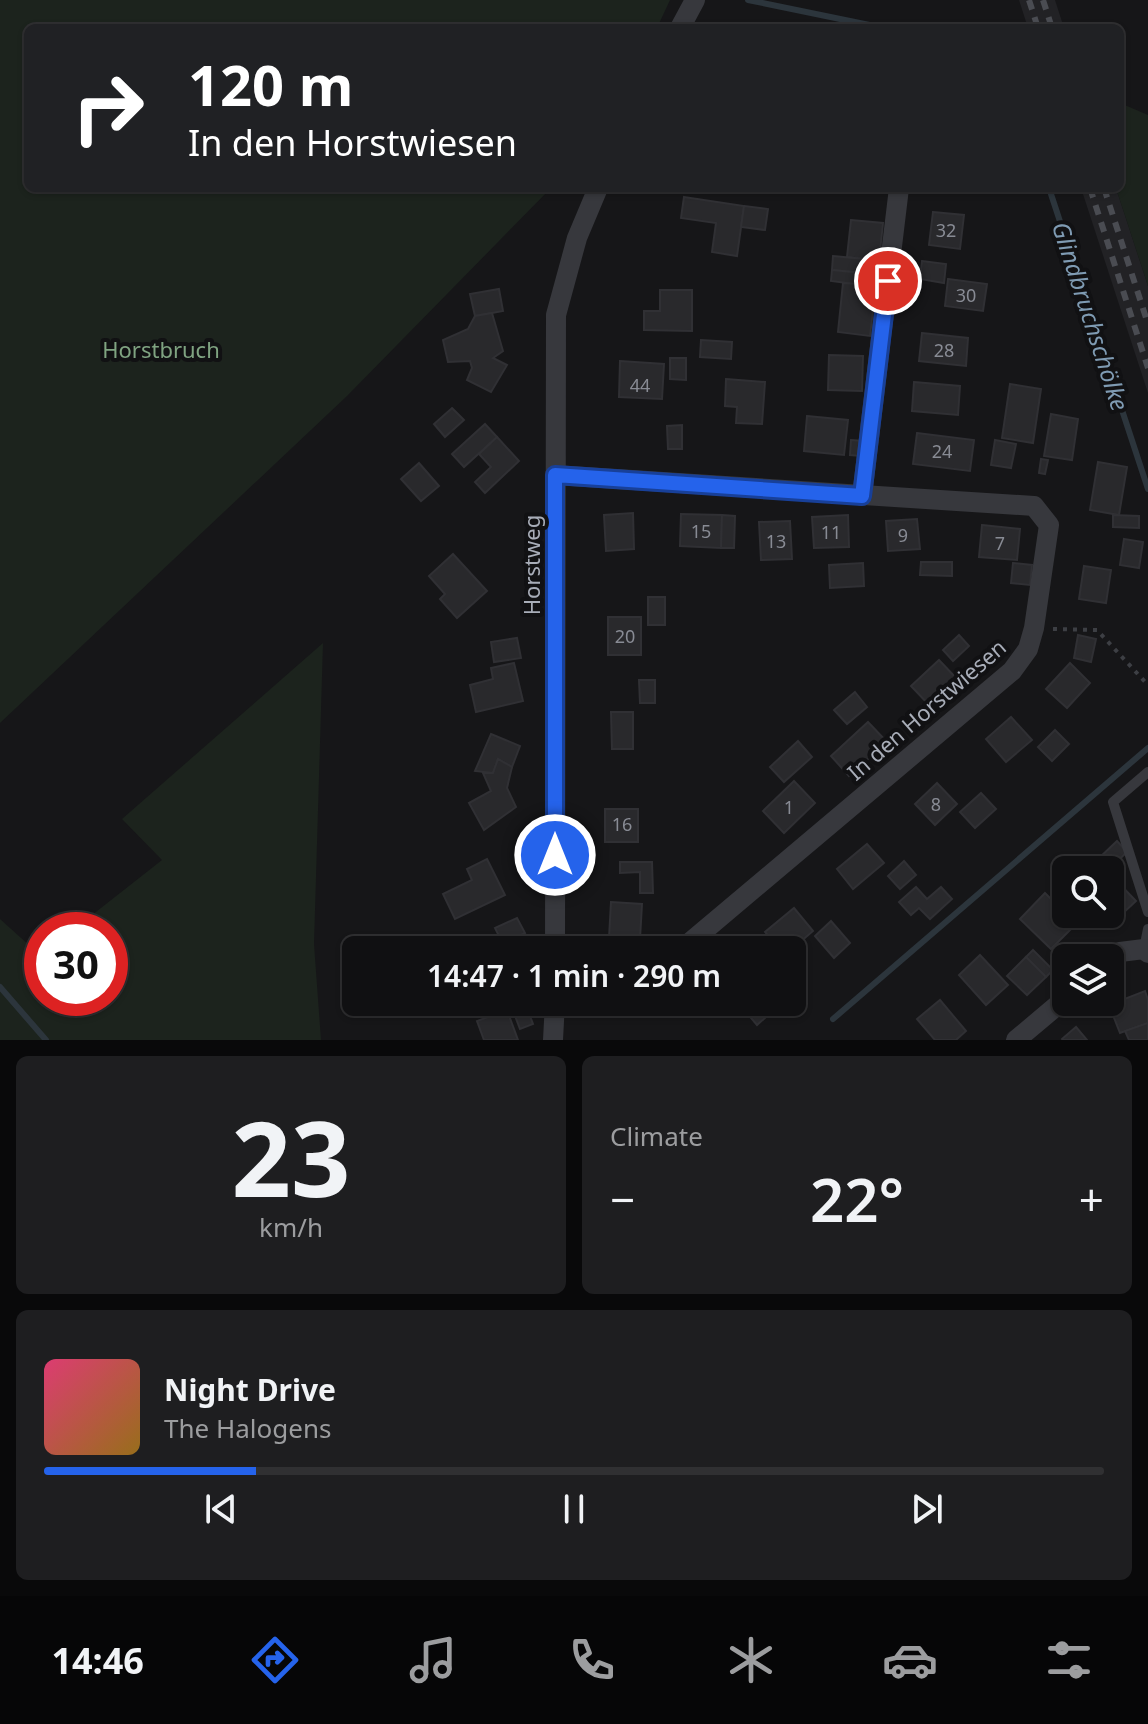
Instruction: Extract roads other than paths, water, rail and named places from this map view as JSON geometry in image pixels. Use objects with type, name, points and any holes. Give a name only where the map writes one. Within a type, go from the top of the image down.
[{"type":"street","points":[[682,24],[695,0]]},
{"type":"street","name":"Horstweg","points":[[555,936],[556,315],[577,238],[596,192]]},
{"type":"street","points":[[862,496],[899,192]]},
{"type":"street","name":"In den Horstwiesen","points":[[555,475],[1034,506],[1049,525],[1034,628],[1028,649],[1012,671],[698,936]]},
{"type":"street","points":[[1124,951],[1147,944]]},
{"type":"street","points":[[1016,1040],[1052,1010]]},
{"type":"street","points":[[553,1040],[554,1016]]},
{"type":"lane","points":[[1148,772],[1113,802],[1148,912]]},
{"type":"waterway","name":"Glindbruchschölke","points":[[748,0],[865,24]]},
{"type":"waterway","name":"Glindbruchschölke","points":[[1050,192],[1148,489]]},
{"type":"waterway","points":[[833,1019],[1148,748]]},
{"type":"waterway","points":[[0,987],[46,1040]]},
{"type":"railway","points":[[1029,0],[1037,24]]},
{"type":"railway","points":[[1043,0],[1051,24]]},
{"type":"railway","points":[[1091,192],[1148,368]]},
{"type":"railway","points":[[1105,192],[1148,324]]},
{"type":"park label","name":"Horstbruch","points":[[161,349]]}]
